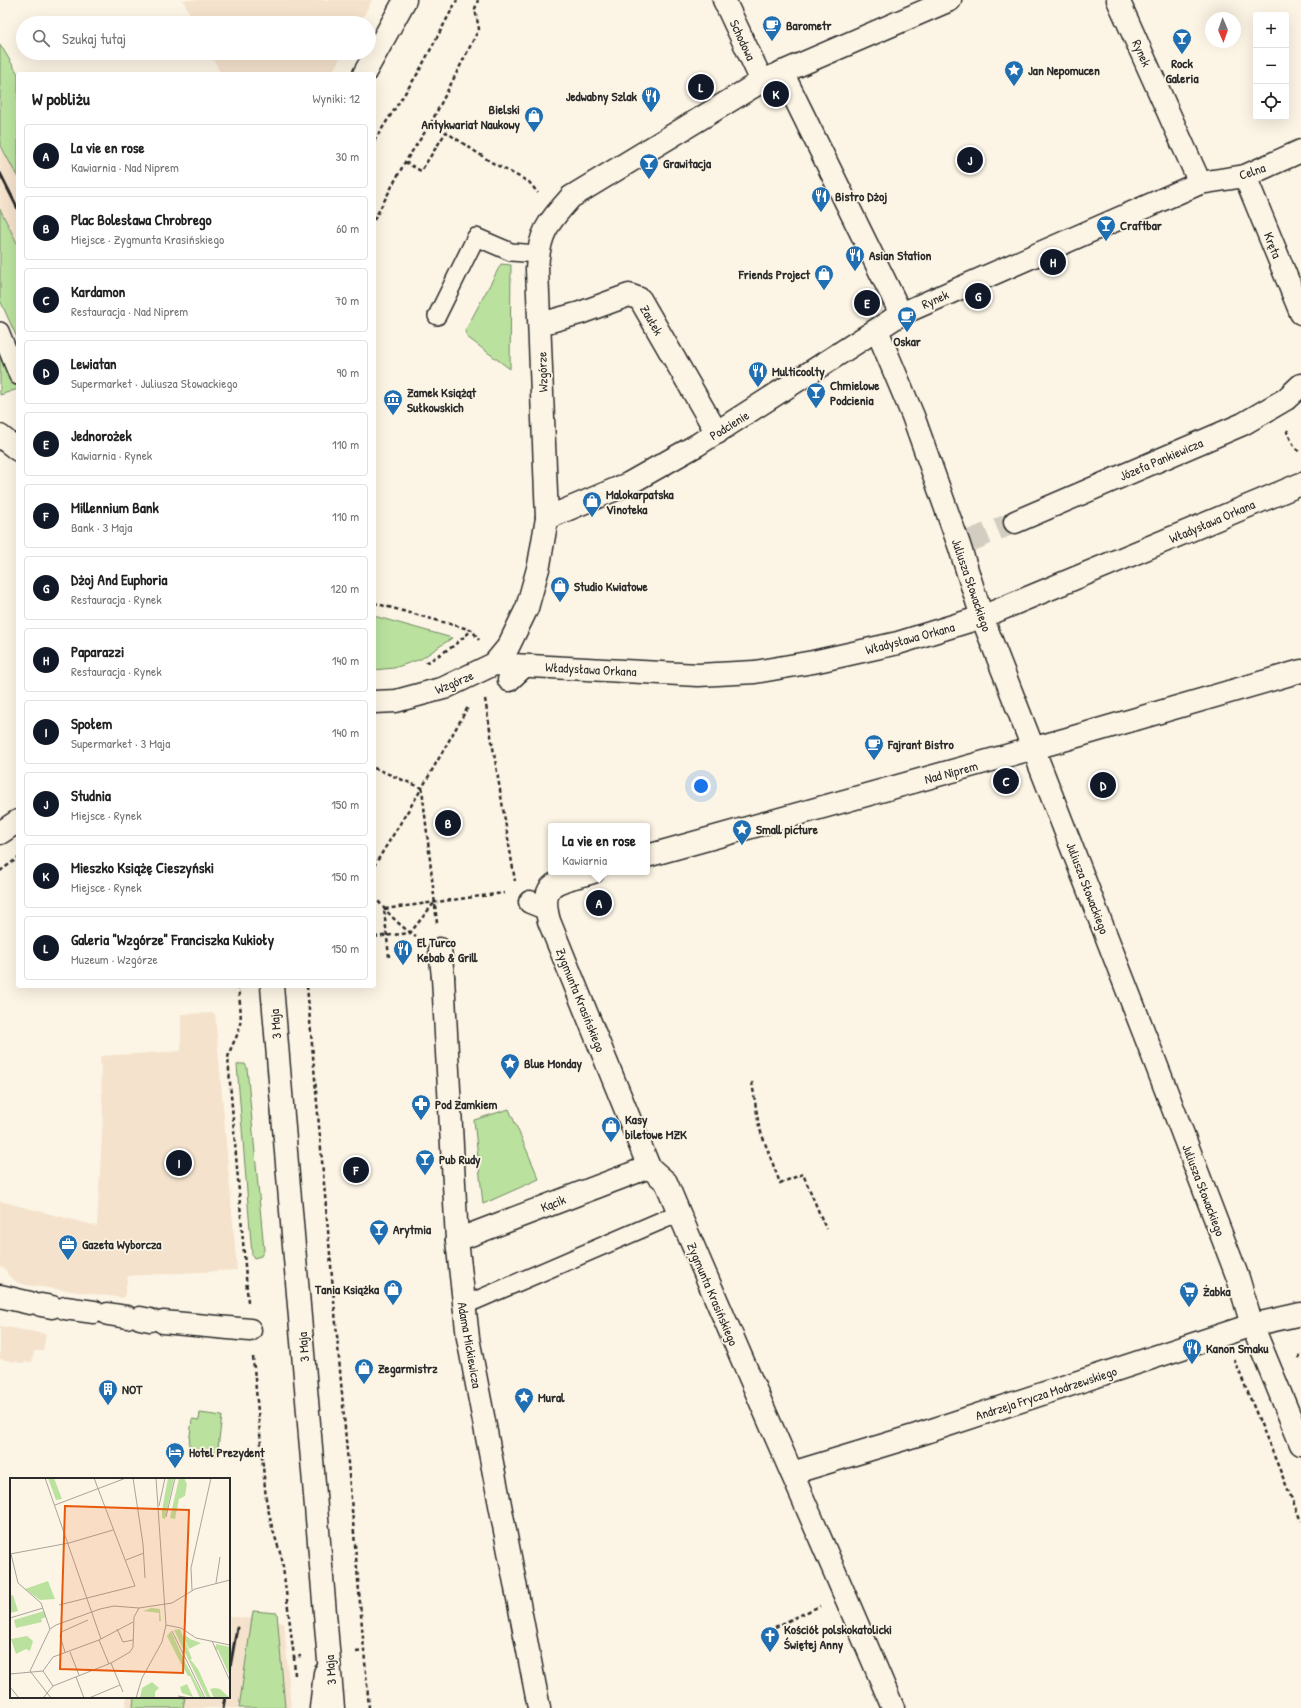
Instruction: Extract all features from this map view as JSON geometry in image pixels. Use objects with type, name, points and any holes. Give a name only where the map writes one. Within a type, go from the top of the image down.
[{"type":"street","points":[[376,52],[405,0]]},
{"type":"street","name":"Schodowa","points":[[724,0],[762,81]]},
{"type":"street","points":[[901,314],[782,72],[950,0]]},
{"type":"street","name":"Rynek","points":[[901,314],[1200,183],[1118,0]]},
{"type":"street","points":[[365,72],[372,60]]},
{"type":"street","name":"Wzgórze","points":[[376,702],[396,701],[444,688],[494,664],[508,647],[527,608],[539,565],[547,518],[538,254],[540,240],[550,220],[578,192],[762,81],[782,72]]},
{"type":"street","name":"Celna","points":[[1200,183],[1244,176],[1301,151]]},
{"type":"street","name":"Kręta","points":[[1244,176],[1301,314]]},
{"type":"street","name":"Zaułek","points":[[540,324],[580,313],[629,295],[640,299],[717,433]]},
{"type":"street","name":"Podcienie","points":[[547,518],[628,484],[717,433],[901,314]]},
{"type":"street","name":"Juliusza Słowackiego","points":[[877,330],[912,416],[959,545],[982,618],[1238,1278],[1252,1325],[1301,1444]]},
{"type":"street","name":"Józefa Pankiewicza","points":[[1015,522],[1243,424],[1286,399],[1301,385]]},
{"type":"street","points":[[0,436],[16,448]]},
{"type":"street","name":"Władysława Orkana","points":[[494,664],[516,673],[698,675],[755,672],[813,662],[898,643],[982,618],[1301,484]]},
{"type":"street","name":"Nad Niprem","points":[[650,855],[1034,749],[1301,671]]},
{"type":"street","points":[[0,833],[16,822]]},
{"type":"street","name":"Zygmunta Krasińskiego","points":[[583,875],[555,883],[548,888],[545,898],[538,905],[549,921],[649,1167],[666,1182],[723,1319],[792,1473],[893,1708]]},
{"type":"street","name":"Adama Mickiewicza","points":[[440,949],[443,978],[457,1240],[463,1306],[539,1708]]},
{"type":"street","name":"3 Maja","points":[[272,988],[333,1708]]},
{"type":"street","name":"Kącik","points":[[457,1240],[649,1167]]},
{"type":"street","points":[[0,1296],[47,1306],[250,1330]]},
{"type":"street","name":"Andrzeja Frycza Modrzewskiego","points":[[792,1473],[916,1435],[1252,1325],[1301,1314]]},
{"type":"street","points":[[321,1708],[328,1654]]},
{"type":"lane","points":[[437,316],[476,238],[511,252],[538,254]]},
{"type":"lane","points":[[0,331],[16,371]]},
{"type":"lane","points":[[463,1306],[679,1213]]},
{"type":"path","points":[[376,139],[418,73],[457,0]]},
{"type":"path","points":[[376,216],[405,162],[431,123],[478,29],[474,9],[478,0]]},
{"type":"path","points":[[405,162],[421,171],[446,132],[491,162],[529,182],[555,215]]},
{"type":"path","points":[[1291,426],[1287,432],[1295,448],[1301,453]]},
{"type":"path","points":[[376,604],[472,630],[452,647],[420,667]]},
{"type":"path","points":[[494,664],[482,682],[515,884]]},
{"type":"path","points":[[376,863],[422,788],[471,702]]},
{"type":"path","points":[[376,769],[422,788]]},
{"type":"path","points":[[422,788],[440,949]]},
{"type":"path","points":[[0,871],[16,859]]},
{"type":"path","points":[[384,909],[509,893]]},
{"type":"path","points":[[376,899],[384,909],[410,933],[440,949]]},
{"type":"path","points":[[376,937],[410,933],[435,903]]},
{"type":"path","points":[[384,909],[389,957]]},
{"type":"path","points":[[307,988],[369,1708]]},
{"type":"path","points":[[752,1082],[759,1127],[780,1183],[803,1174],[826,1229]]},
{"type":"path","points":[[1231,1352],[1301,1521]]},
{"type":"path","points":[[775,1627],[822,1605]]},
{"type":"shaded area","points":[[183,0],[372,0],[364,16],[191,16]]},
{"type":"shaded area","points":[[214,60],[339,60],[332,72],[220,72]]},
{"type":"shaded area","points":[[0,144],[16,174],[16,241],[0,209]]},
{"type":"shaded area","points":[[215,1013],[237,1270],[128,1276],[124,1298],[18,1283],[8,1275],[5,1268],[0,1267],[0,1201],[97,1226],[103,1115],[100,1056],[181,1051],[181,1014]]},
{"type":"shaded area","points":[[0,1326],[46,1334],[43,1351],[34,1351],[32,1362],[22,1363],[0,1359]]},
{"type":"shaded area","points":[[230,1616],[284,1623],[291,1708],[125,1708],[127,1698],[230,1698]]},
{"type":"green space","points":[[0,44],[17,72],[16,174],[0,144]]},
{"type":"green space","points":[[0,209],[16,241],[16,336],[0,300]]},
{"type":"green space","points":[[501,264],[511,265],[510,369],[467,337],[465,331]]},
{"type":"green space","points":[[0,341],[16,382],[16,390],[0,395]]},
{"type":"green space","points":[[376,617],[452,638],[421,659],[394,668],[376,670]]},
{"type":"green space","points":[[245,1064],[247,1068],[264,1250],[261,1256],[254,1258],[252,1255],[237,1065]]},
{"type":"green space","points":[[509,1109],[539,1179],[483,1204],[474,1120]]},
{"type":"green space","points":[[200,1413],[222,1416],[217,1455],[188,1452],[192,1419],[199,1420]]},
{"type":"green space","points":[[253,1611],[277,1613],[285,1708],[239,1708]]},
{"type":"green space","points":[[134,1698],[185,1698],[183,1708],[133,1708]]},
{"type":"tunnel","points":[[967,542],[1015,522]]},
{"type":"railway","points":[[0,173],[16,205]]},
{"type":"railway","points":[[230,1667],[237,1628]]},
{"type":"railway","points":[[223,1708],[225,1698]]},
{"type":"place","name":"Barometr","points":[[772,42]]},
{"type":"place","name":"Rock Galeria","points":[[1182,55]]},
{"type":"place","name":"Galeria \"Wzgórze\" Franciszka Kukioły","points":[[701,87]]},
{"type":"place","name":"Jan Nepomucen","points":[[1014,87]]},
{"type":"place","name":"Mieszko Książę Cieszyński","points":[[776,94]]},
{"type":"place","name":"Jedwabny Szlak","points":[[651,113]]},
{"type":"place","name":"Bielski Antykwariat Naukowy","points":[[534,133]]},
{"type":"place","name":"Studnia","points":[[970,160]]},
{"type":"place","name":"Grawitacja","points":[[649,180]]},
{"type":"place","name":"Bistro Dżoj","points":[[821,213]]},
{"type":"place","name":"Craftbar","points":[[1106,242]]},
{"type":"place","name":"Paparazzi","points":[[1053,262]]},
{"type":"place","name":"Asian Station","points":[[855,272]]},
{"type":"place","name":"Friends Project","points":[[824,291]]},
{"type":"place","name":"Dżoj And Euphoria","points":[[978,296]]},
{"type":"place","name":"Jednorożek","points":[[867,303]]},
{"type":"place","name":"Oskar","points":[[907,333]]},
{"type":"place","name":"Multicoolty","points":[[758,388]]},
{"type":"place","name":"Chmielowe Podcienia","points":[[816,409]]},
{"type":"place","name":"Zamek Książąt Sułkowskich","points":[[393,416]]},
{"type":"place","name":"Malokarpatska Vinoteka","points":[[592,518]]},
{"type":"place","name":"Studio Kwiatowe","points":[[560,603]]},
{"type":"place","name":"Fajrant Bistro","points":[[874,761]]},
{"type":"place","name":"Kardamon","points":[[1006,781]]},
{"type":"place","name":"Lewiatan","points":[[1103,785]]},
{"type":"place","name":"Plac Bolesława Chrobrego","points":[[448,823]]},
{"type":"place","name":"Small picture","points":[[742,846]]},
{"type":"place","name":"La vie en rose","points":[[599,903]]},
{"type":"place","name":"El Turco Kebab & Grill","points":[[403,966]]},
{"type":"place","name":"Blue Monday","points":[[510,1080]]},
{"type":"place","name":"Pod Zamkiem","points":[[421,1121]]},
{"type":"place","name":"Kasy biletowe MZK","points":[[611,1143]]},
{"type":"place","name":"Społem","points":[[179,1163]]},
{"type":"place","name":"Millennium Bank","points":[[356,1170]]},
{"type":"place","name":"Pub Rudy","points":[[425,1176]]},
{"type":"place","name":"Arytmia","points":[[379,1246]]},
{"type":"place","name":"Gazeta Wyborcza","points":[[68,1261]]},
{"type":"place","name":"Tania Książka","points":[[393,1306]]},
{"type":"place","name":"Żabka","points":[[1189,1308]]},
{"type":"place","name":"Kanon Smaku","points":[[1192,1365]]},
{"type":"place","name":"Zegarmistrz","points":[[364,1385]]},
{"type":"place","name":"NOT","points":[[108,1406]]},
{"type":"place","name":"Mural","points":[[524,1414]]},
{"type":"place","name":"Hotel Prezydent","points":[[175,1469]]},
{"type":"place","name":"Kościół polskokatolicki Świętej Anny","points":[[770,1653]]}]
